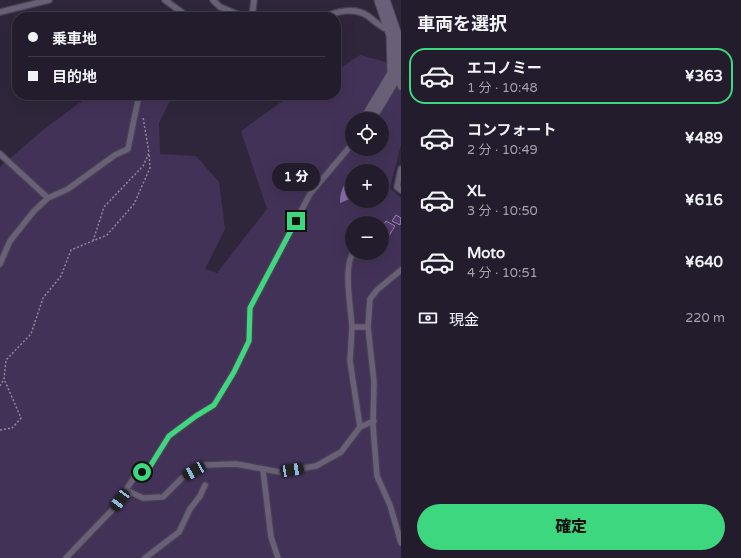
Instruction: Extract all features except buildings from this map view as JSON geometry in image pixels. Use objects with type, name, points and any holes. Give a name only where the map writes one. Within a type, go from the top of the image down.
[{"type":"street","points":[[374,112],[398,81],[394,31],[382,0]]},
{"type":"lane","points":[[0,12],[49,0]]},
{"type":"lane","points":[[165,0],[181,12]]},
{"type":"lane","points":[[213,0],[220,7],[232,12]]},
{"type":"lane","points":[[253,12],[254,0]]},
{"type":"lane","points":[[335,12],[351,11],[365,14],[383,29],[394,31],[390,0]]},
{"type":"lane","points":[[0,264],[10,240],[34,211],[48,198],[68,189],[115,155],[128,149],[138,100]]},
{"type":"lane","points":[[66,558],[113,509],[135,476],[149,468],[169,436],[214,405],[234,372],[249,341],[250,308],[310,194],[345,152]]},
{"type":"lane","points":[[0,154],[48,198]]},
{"type":"lane","points":[[401,169],[397,187],[401,190]]},
{"type":"lane","points":[[349,260],[352,327],[350,361],[360,428]]},
{"type":"lane","points":[[401,270],[377,290],[370,298],[368,327],[374,382],[374,421],[377,476],[390,505],[401,542]]},
{"type":"lane","points":[[352,327],[368,327]]},
{"type":"lane","points":[[126,490],[143,498],[163,497],[182,478],[205,465],[236,464],[280,472],[316,466],[341,452],[360,428],[374,421]]},
{"type":"lane","points":[[263,470],[271,537],[278,558]]},
{"type":"lane","points":[[145,558],[179,532],[190,509],[200,496],[205,485]]},
{"type":"path","points":[[0,386],[4,379],[6,360],[31,334],[43,298],[61,276],[71,250],[107,235],[134,204],[150,168],[143,117]]},
{"type":"path","points":[[93,240],[104,207],[143,166],[149,153]]},
{"type":"path","points":[[0,430],[12,428],[21,418],[4,379]]},
{"type":"shaded area","points":[[360,55],[401,66],[401,145],[390,188],[401,198],[401,558],[0,558],[0,167],[43,130],[83,100],[170,100],[159,123],[160,154],[196,156],[219,182],[225,229],[205,269],[217,273],[267,209],[241,131],[285,100],[341,100],[341,68]]},
{"type":"shaded area","points":[[345,184],[345,201],[340,203],[340,196]]},
{"type":"route","points":[[142,472],[149,468],[169,436],[214,405],[234,372],[249,341],[251,331],[250,308],[296,221]]}]
